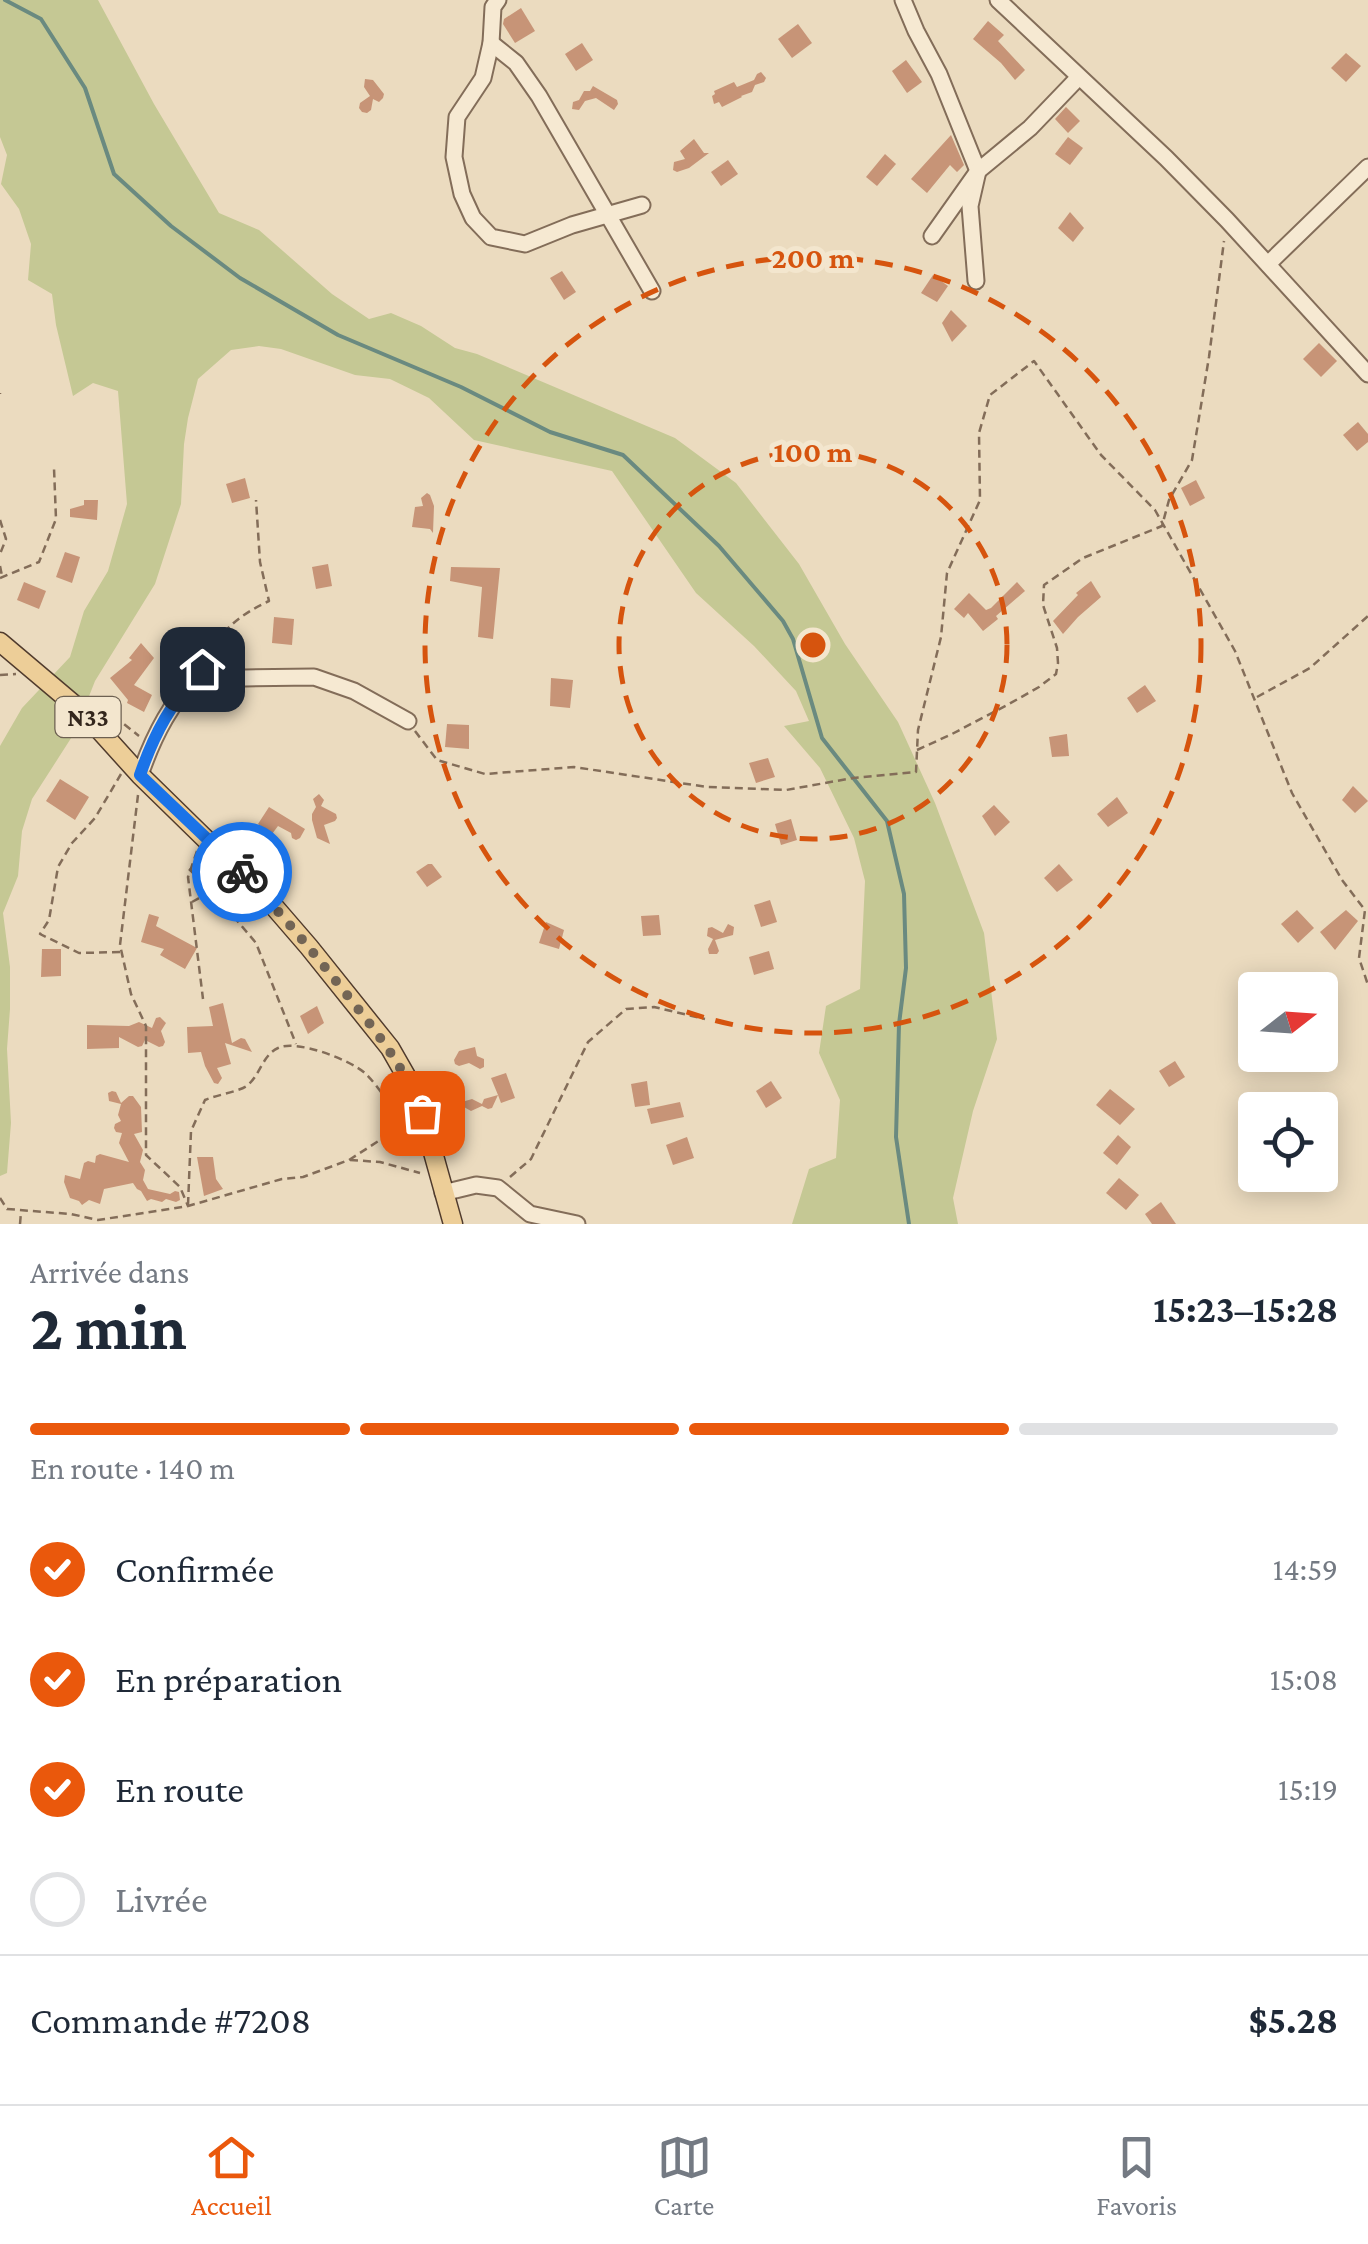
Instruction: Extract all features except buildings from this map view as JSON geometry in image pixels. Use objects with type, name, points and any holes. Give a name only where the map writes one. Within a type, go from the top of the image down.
[{"type":"main road","name":"N33","points":[[0,642],[96,726],[134,769],[243,873],[310,947],[390,1048],[422,1113],[453,1224]]},
{"type":"street","points":[[498,0],[493,6],[492,43],[483,78],[457,117],[454,157],[472,218],[492,237],[524,244],[642,205]]},
{"type":"street","points":[[903,0],[940,74],[978,171],[970,206],[976,282]]},
{"type":"street","points":[[998,0],[1166,158],[1362,369]]},
{"type":"street","points":[[492,43],[516,63],[539,96],[652,290]]},
{"type":"street","points":[[932,236],[978,171],[1030,128],[1078,78]]},
{"type":"street","points":[[1268,264],[1368,167]]},
{"type":"street","points":[[1362,369],[1368,350]]},
{"type":"street","points":[[134,769],[185,687],[202,669],[246,678],[314,677],[354,691],[408,721]]},
{"type":"street","points":[[440,1185],[498,1188],[530,1214],[577,1224]]},
{"type":"path","points":[[1163,524],[1170,500],[1192,460],[1227,220]]},
{"type":"path","points":[[408,721],[437,760],[485,774],[574,767],[707,786],[786,790],[916,772],[921,714],[941,636],[947,573],[980,500],[979,433],[990,395],[1034,361],[1101,455],[1156,510],[1235,651],[1292,794],[1342,880],[1366,910],[1359,958],[1368,985]]},
{"type":"path","points":[[0,566],[1,578],[39,562],[56,519],[54,468]]},
{"type":"path","points":[[202,669],[216,640],[246,612],[269,601],[260,562],[256,500]]},
{"type":"path","points":[[0,520],[6,540],[0,554]]},
{"type":"path","points":[[917,750],[1009,704],[1056,674],[1057,648],[1043,606],[1044,584],[1083,558],[1163,524]]},
{"type":"path","points":[[1254,698],[1310,668],[1368,616]]},
{"type":"path","points":[[96,726],[119,720],[150,744]]},
{"type":"path","points":[[134,769],[120,945],[131,994],[146,1026],[146,1155],[180,1188],[188,1206]]},
{"type":"path","points":[[122,952],[79,953],[40,934],[50,920],[58,868],[72,843],[134,769]]},
{"type":"path","points":[[203,999],[188,877],[204,836]]},
{"type":"path","points":[[190,869],[256,943],[296,1045]]},
{"type":"path","points":[[191,903],[243,873]]},
{"type":"path","points":[[1362,933],[1368,939]]},
{"type":"path","points":[[498,1188],[531,1159],[588,1042],[626,1009],[654,1007],[704,1019]]},
{"type":"path","points":[[188,1206],[191,1131],[205,1100],[248,1087],[275,1050],[296,1045],[310,1048],[357,1068],[368,1076],[403,1125]]},
{"type":"path","points":[[0,1198],[7,1209],[98,1220],[188,1206],[282,1179],[303,1177],[349,1160],[422,1113]]},
{"type":"path","points":[[349,1160],[380,1162],[440,1185]]},
{"type":"path","points":[[20,1224],[21,1212]]},
{"type":"green space","points":[[0,0],[98,0],[219,213],[259,230],[332,294],[369,319],[391,313],[455,348],[675,438],[736,483],[799,564],[845,644],[898,722],[935,803],[984,933],[997,1039],[973,1111],[953,1198],[958,1224],[792,1224],[809,1169],[836,1158],[840,1100],[819,1053],[826,1006],[860,989],[865,881],[854,838],[820,768],[784,726],[809,721],[796,691],[696,593],[612,471],[474,440],[429,398],[390,379],[355,375],[281,349],[259,346],[231,350],[198,379],[184,444],[181,504],[155,584],[95,681],[75,732],[32,799],[22,831],[18,876],[3,913],[10,967],[7,1049],[11,1123],[7,1173],[0,1176],[0,746],[22,708],[70,657],[84,611],[108,571],[127,504],[118,391],[93,383],[73,396],[52,294],[28,280],[31,244],[19,209],[1,184],[7,155],[0,137]]},
{"type":"waterway","points":[[5,0],[41,19],[85,88],[114,174],[171,226],[240,278],[338,335],[461,387],[550,432],[623,455],[719,546],[783,621],[793,639],[822,738],[887,821],[904,894],[906,968],[899,1024],[896,1137],[909,1224]]},
{"type":"way so far","points":[[242,872],[310,947],[390,1048],[422,1113]]},
{"type":"route","points":[[202,669],[185,687],[153,737],[140,775],[242,872]]}]
